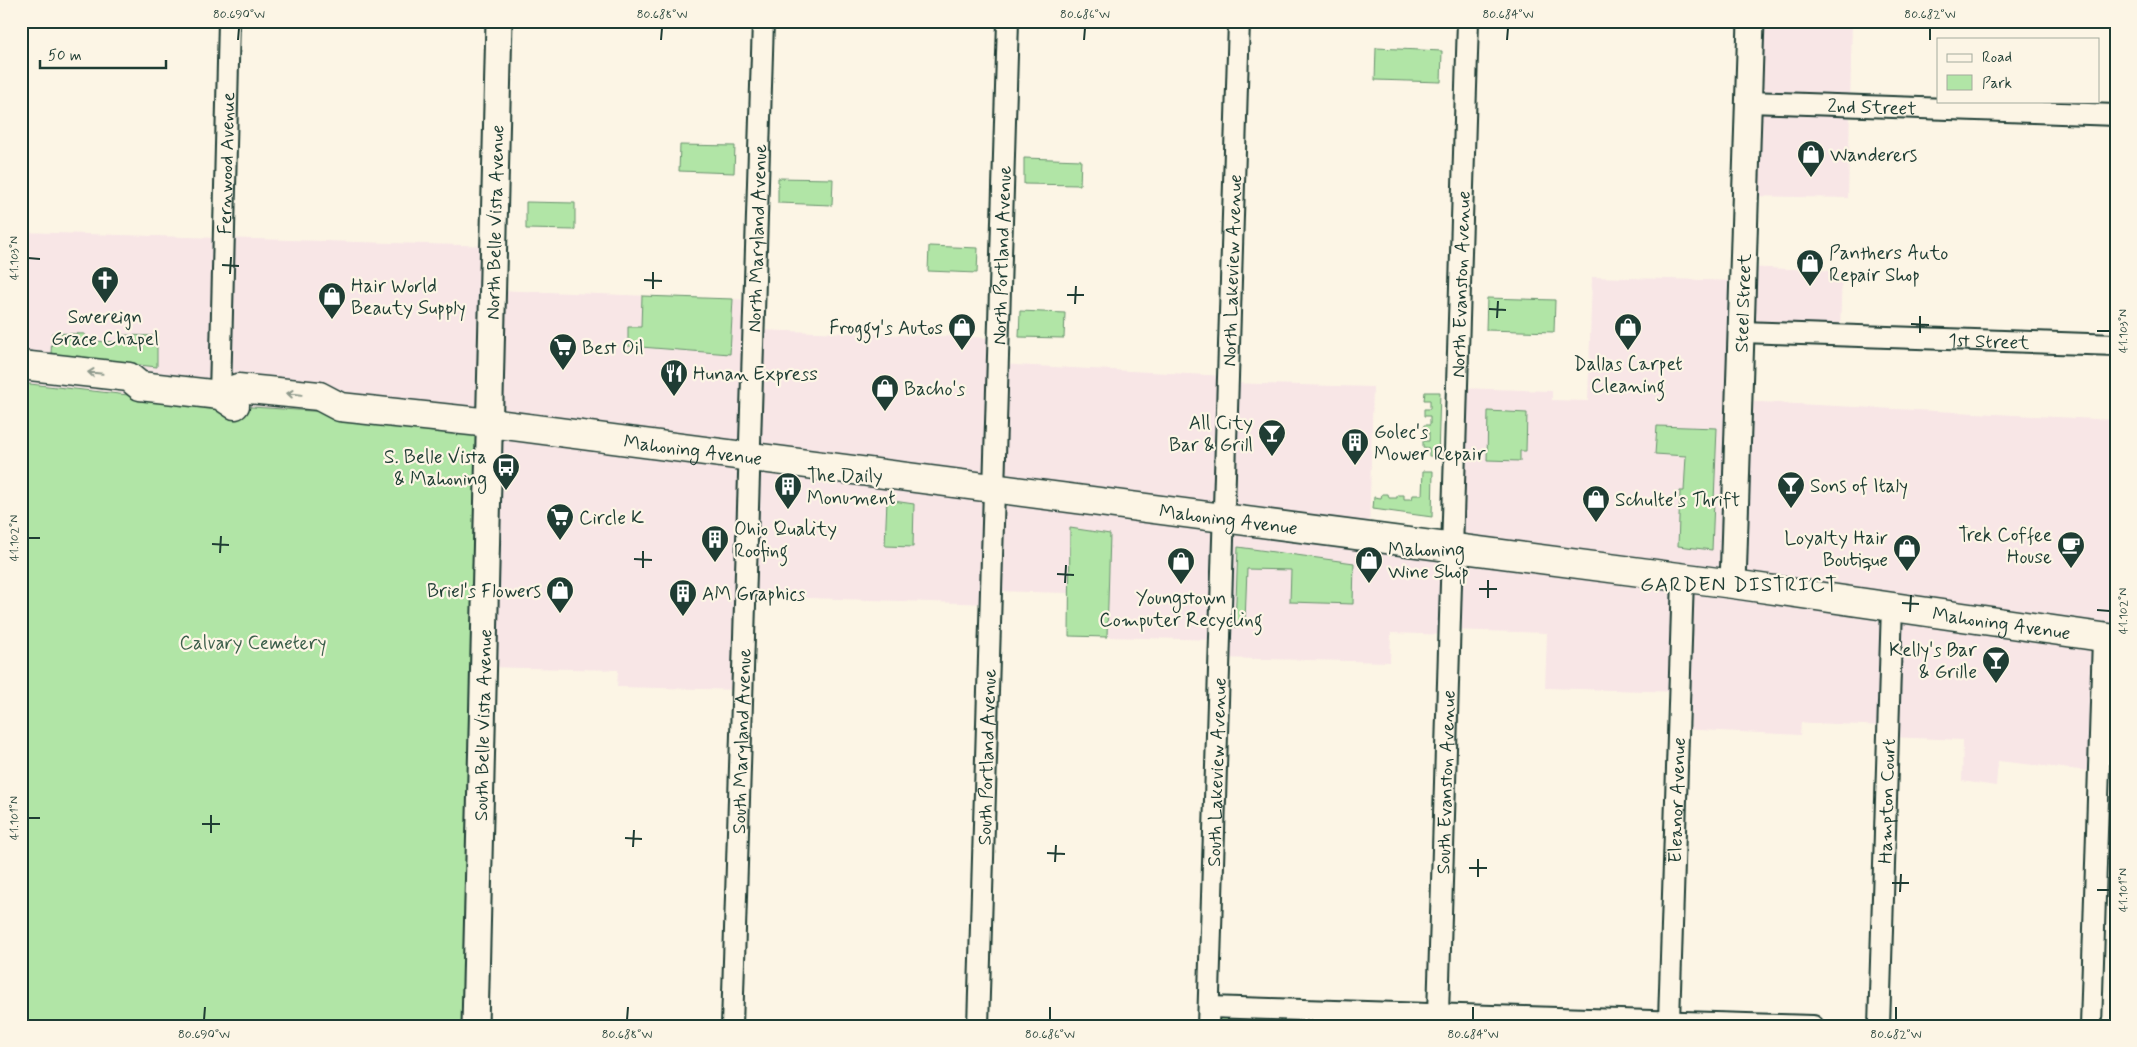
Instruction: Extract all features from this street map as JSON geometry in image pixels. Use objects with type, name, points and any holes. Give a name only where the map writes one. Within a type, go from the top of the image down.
[{"type":"main road","name":"Mahoning Avenue","points":[[21,365],[129,377],[140,386],[220,395],[238,388],[318,396],[340,407],[490,423],[1733,584],[2109,638]]},
{"type":"main road","name":"Mahoning Avenue","points":[[21,383],[128,395],[140,386]]},
{"type":"street","name":"Fernwood Avenue","points":[[220,395],[229,21]]},
{"type":"street","name":"North Belle Vista Avenue","points":[[490,423],[499,21]]},
{"type":"street","name":"North Maryland Avenue","points":[[750,457],[763,21]]},
{"type":"street","name":"North Portland Avenue","points":[[994,489],[1008,21]]},
{"type":"street","name":"North Lakeview Avenue","points":[[1223,519],[1239,21]]},
{"type":"street","name":"North Evanston Avenue","points":[[1452,548],[1468,21]]},
{"type":"street","name":"Steel Street","points":[[1733,584],[1751,21]]},
{"type":"street","name":"2nd Street","points":[[1748,102],[2116,114]]},
{"type":"street","name":"1st Street","points":[[1741,332],[2116,345]]},
{"type":"street","name":"South Belle Vista Avenue","points":[[475,1026],[490,423]]},
{"type":"street","name":"South Maryland Avenue","points":[[732,1026],[750,457]]},
{"type":"street","name":"South Portland Avenue","points":[[978,1026],[994,489]]},
{"type":"street","name":"South Lakeview Avenue","points":[[1208,1016],[1223,519]]},
{"type":"street","name":"South Evanston Avenue","points":[[1438,1014],[1452,548]]},
{"type":"street","name":"Eleanor Avenue","points":[[1669,1021],[1683,578]]},
{"type":"street","name":"Hampton Court","points":[[1879,1026],[1892,606]]},
{"type":"street","points":[[2091,1026],[2109,638]]},
{"type":"street","points":[[1208,1016],[1438,1014],[1813,1026]]},
{"type":"shaded area","points":[[1751,21],[1852,21],[1848,198],[1745,196]]},
{"type":"shaded area","points":[[21,232],[494,246],[493,290],[754,300],[754,330],[999,338],[998,364],[1227,376],[1228,383],[1373,387],[1369,537],[1452,548],[1457,388],[1552,391],[1552,400],[1588,401],[1592,277],[1742,281],[1743,267],[1842,271],[1840,335],[1741,332],[1739,401],[2116,420],[2116,774],[1998,761],[1996,786],[1962,781],[1963,740],[1888,737],[1888,726],[1801,722],[1800,735],[1678,729],[1679,692],[1545,688],[1547,633],[1450,630],[1450,635],[1391,633],[1390,662],[1219,658],[1219,640],[1069,636],[1069,593],[991,591],[991,604],[746,596],[743,690],[617,687],[618,670],[484,667],[316,414],[21,383]]},
{"type":"green space","points":[[1376,48],[1442,51],[1441,82],[1375,80]]},
{"type":"green space","points":[[680,145],[735,146],[734,173],[679,171]]},
{"type":"green space","points":[[1024,158],[1081,160],[1080,185],[1024,184]]},
{"type":"green space","points":[[778,178],[833,179],[832,205],[778,203]]},
{"type":"green space","points":[[526,202],[575,203],[575,230],[526,229]]},
{"type":"green space","points":[[929,246],[978,248],[977,273],[928,271]]},
{"type":"green space","points":[[642,296],[733,299],[730,354],[628,346],[628,327],[641,327]]},
{"type":"green space","points":[[1487,298],[1555,300],[1554,332],[1486,330]]},
{"type":"green space","points":[[1020,311],[1065,313],[1064,338],[1019,337]]},
{"type":"green space","points":[[52,333],[85,334],[86,341],[123,342],[123,335],[157,336],[157,367],[51,355]]},
{"type":"green space","name":"Calvary Cemetery","points":[[21,383],[128,395],[140,386],[237,406],[490,423],[475,1026],[21,1026]]},
{"type":"green space","points":[[1425,392],[1440,392],[1438,456],[1429,456],[1429,448],[1423,447],[1423,441],[1429,441],[1429,432],[1423,432],[1424,425],[1430,425],[1430,416],[1424,416],[1424,409],[1430,409],[1430,400],[1424,400]]},
{"type":"green space","points":[[1488,411],[1527,413],[1526,451],[1520,451],[1520,461],[1487,460]]},
{"type":"green space","points":[[1657,426],[1717,428],[1712,550],[1678,546],[1680,491],[1684,491],[1686,456],[1655,454]]},
{"type":"green space","points":[[1423,471],[1433,471],[1432,517],[1373,509],[1374,497],[1381,498],[1382,494],[1388,494],[1389,498],[1397,498],[1397,495],[1404,495],[1404,499],[1412,499],[1413,495],[1422,495]]},
{"type":"green space","points":[[887,500],[914,504],[913,547],[885,546]]},
{"type":"green space","points":[[1070,528],[1110,534],[1107,637],[1069,636]]},
{"type":"green space","points":[[1238,547],[1354,563],[1353,604],[1290,602],[1291,570],[1247,569],[1245,622],[1242,627],[1235,627]]},
{"type":"green space","points":[[1209,1007],[1374,1012],[1374,1026],[1208,1026]]},
{"type":"place","name":"Wanderers","points":[[1811,178]]},
{"type":"place","name":"Panthers Auto Repair Shop","points":[[1810,287]]},
{"type":"place","name":"Sovereign Grace Chapel","points":[[105,304]]},
{"type":"place","name":"Hair World Beauty Supply","points":[[332,320]]},
{"type":"place","name":"Froggy's Autos","points":[[962,351]]},
{"type":"place","name":"Dallas Carpet Cleaning","points":[[1628,351]]},
{"type":"place","name":"Best Oil","points":[[563,371]]},
{"type":"place","name":"Hunan Express","points":[[674,397]]},
{"type":"place","name":"Bacho's","points":[[885,412]]},
{"type":"place","name":"All City Bar & Grill","points":[[1272,457]]},
{"type":"place","name":"Golec's Mower Repair","points":[[1355,466]]},
{"type":"place","name":"S. Belle Vista & Mahoning","points":[[506,491]]},
{"type":"place","name":"Sons of Italy","points":[[1791,509]]},
{"type":"place","name":"The Daily Monument","points":[[788,510]]},
{"type":"place","name":"Schulte's Thrift","points":[[1596,523]]},
{"type":"place","name":"Circle K","points":[[560,541]]},
{"type":"place","name":"Ohio Quality Roofing","points":[[715,563]]},
{"type":"place","name":"Trek Coffee House","points":[[2071,569]]},
{"type":"place","name":"Loyalty Hair Boutique","points":[[1907,572]]},
{"type":"place","name":"Mahoning Wine Shop","points":[[1369,584]]},
{"type":"place","name":"Youngstown Computer Recycling","points":[[1181,585]]},
{"type":"place","name":"Briel's Flowers","points":[[560,614]]},
{"type":"place","name":"AM Graphics","points":[[683,617]]},
{"type":"place","name":"Kelly's Bar & Grille","points":[[1996,684]]},
{"type":"district","name":"GARDEN DISTRICT","points":[[1739,584]]}]
